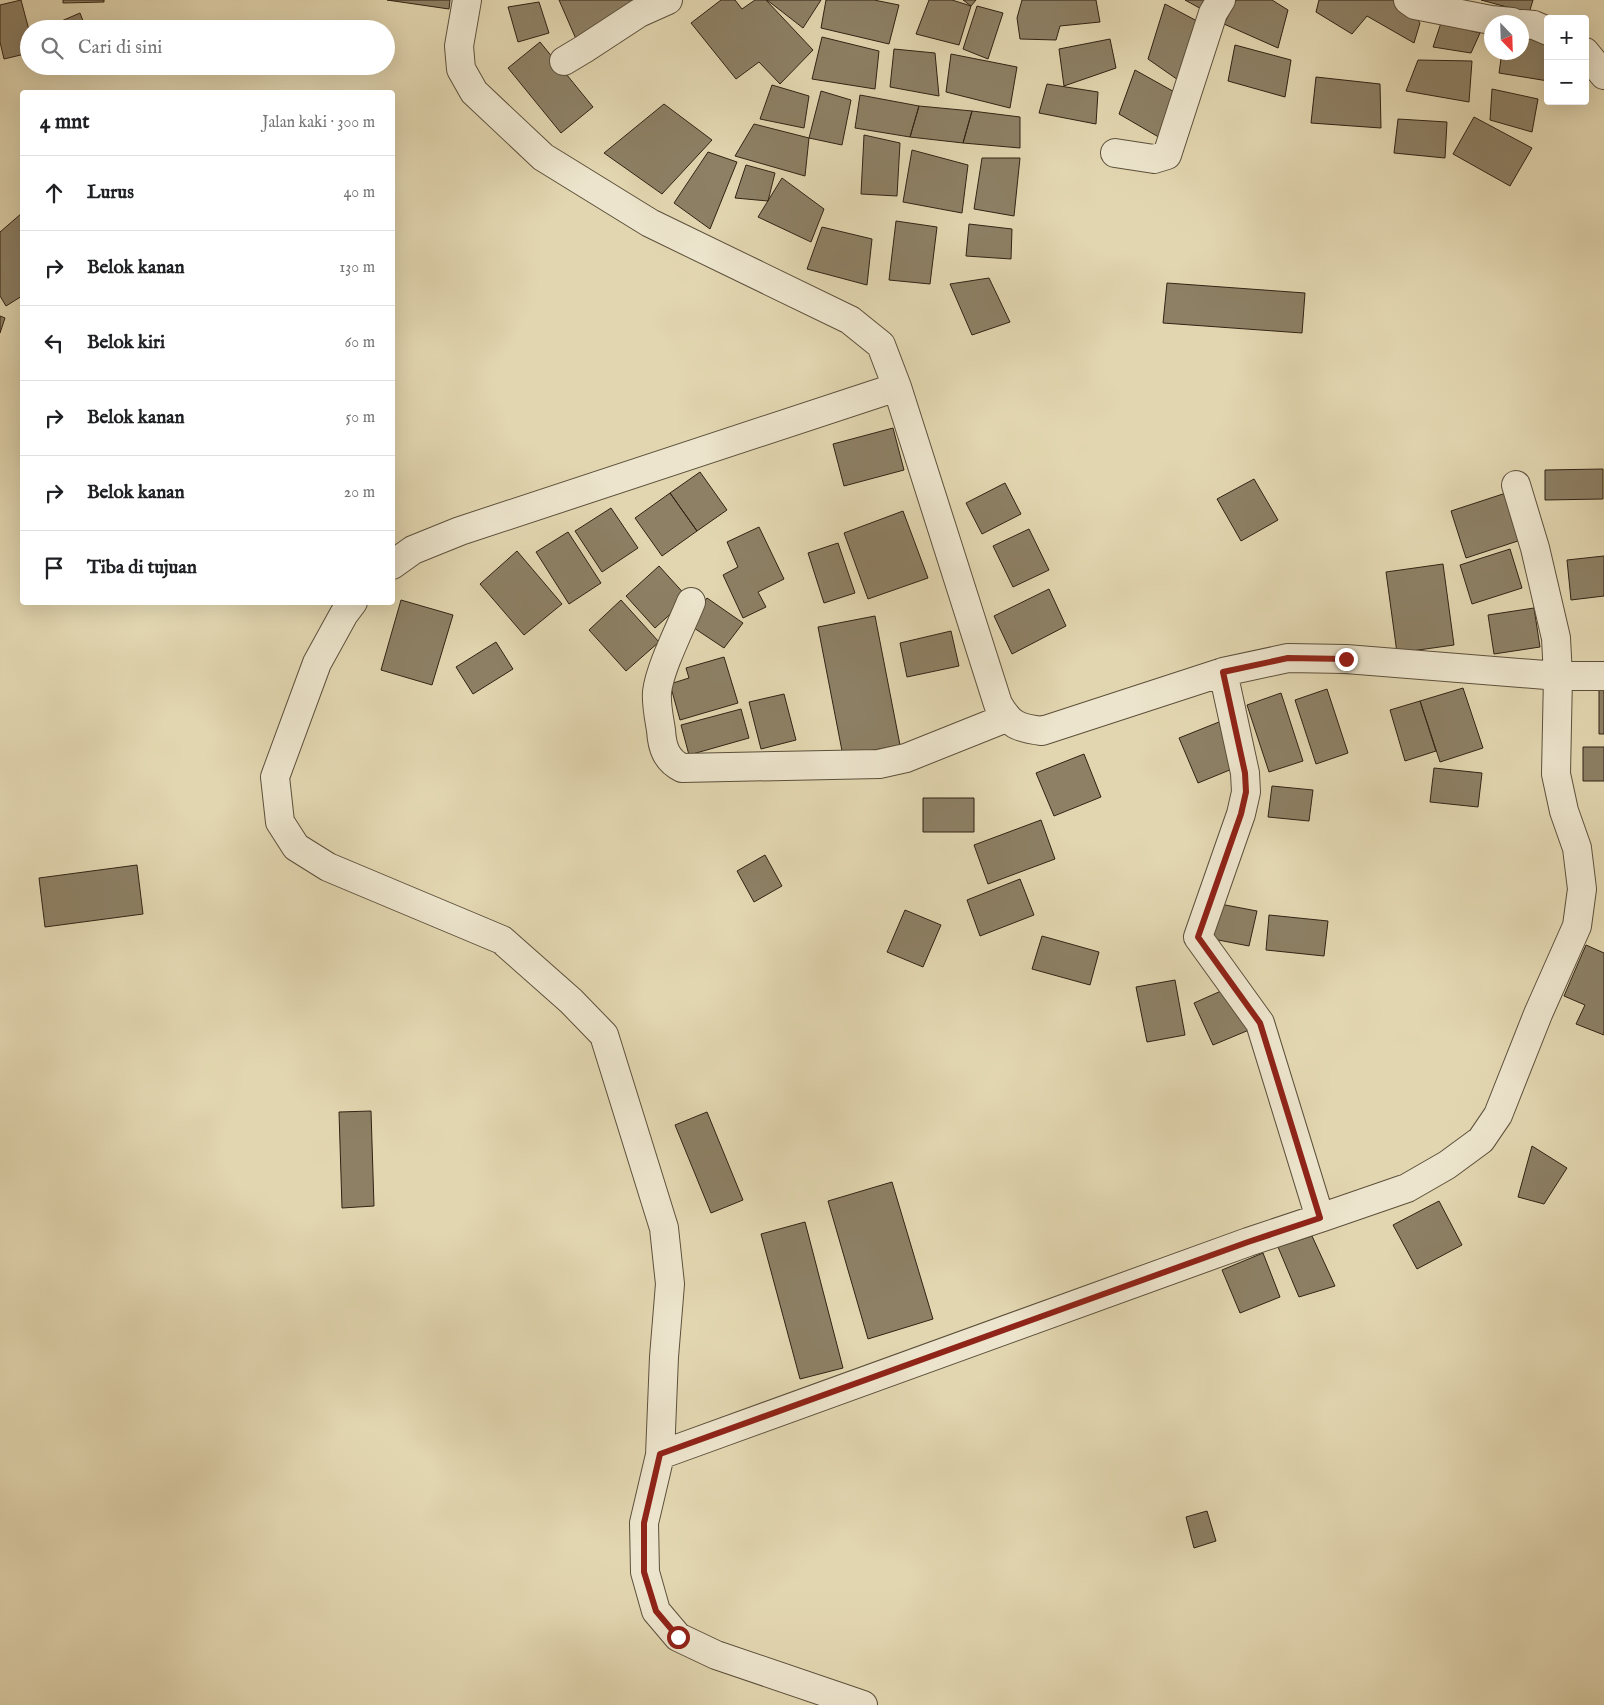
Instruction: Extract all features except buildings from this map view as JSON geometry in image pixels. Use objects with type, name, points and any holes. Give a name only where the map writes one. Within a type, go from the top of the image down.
[{"type":"street","points":[[467,0],[459,46],[461,69],[474,92],[543,157],[650,223],[850,320],[881,345],[897,387],[998,704],[1006,718],[1023,729],[1042,730],[1223,672],[1288,658],[1346,659],[1558,676],[1604,676]]},
{"type":"street","points":[[564,61],[584,50],[639,13],[668,0]]},
{"type":"street","points":[[1115,153],[1154,159],[1167,155],[1213,14],[1221,0]]},
{"type":"street","points":[[1413,2],[1484,18]]},
{"type":"street","points":[[1529,25],[1544,29]]},
{"type":"street","points":[[1589,57],[1604,75]]},
{"type":"street","points":[[395,563],[413,550],[460,531],[897,387]]},
{"type":"street","points":[[660,1454],[1248,1242],[1406,1188],[1447,1165],[1481,1140],[1498,1115],[1538,1014],[1577,926],[1582,889],[1577,848],[1564,811],[1556,774],[1558,676],[1556,638],[1551,612],[1516,485]]},
{"type":"street","points":[[691,602],[664,669],[657,694],[663,747],[674,764],[682,768],[879,764],[906,758],[1006,718]]},
{"type":"street","points":[[352,605],[344,614],[317,663],[280,760],[275,777],[280,822],[296,847],[328,867],[502,940],[571,1001],[604,1035],[664,1228],[670,1284],[664,1357],[660,1454],[644,1523],[644,1572],[656,1611],[678,1637],[716,1655],[863,1705]]},
{"type":"street","points":[[1223,672],[1245,773],[1246,792],[1241,814],[1198,937],[1260,1023],[1320,1218]]},
{"type":"route","points":[[678,1637],[656,1611],[644,1572],[644,1523],[660,1454],[1248,1242],[1320,1218],[1260,1023],[1198,937],[1218,875],[1241,814],[1246,792],[1245,773],[1223,672],[1288,658],[1346,659]]}]
